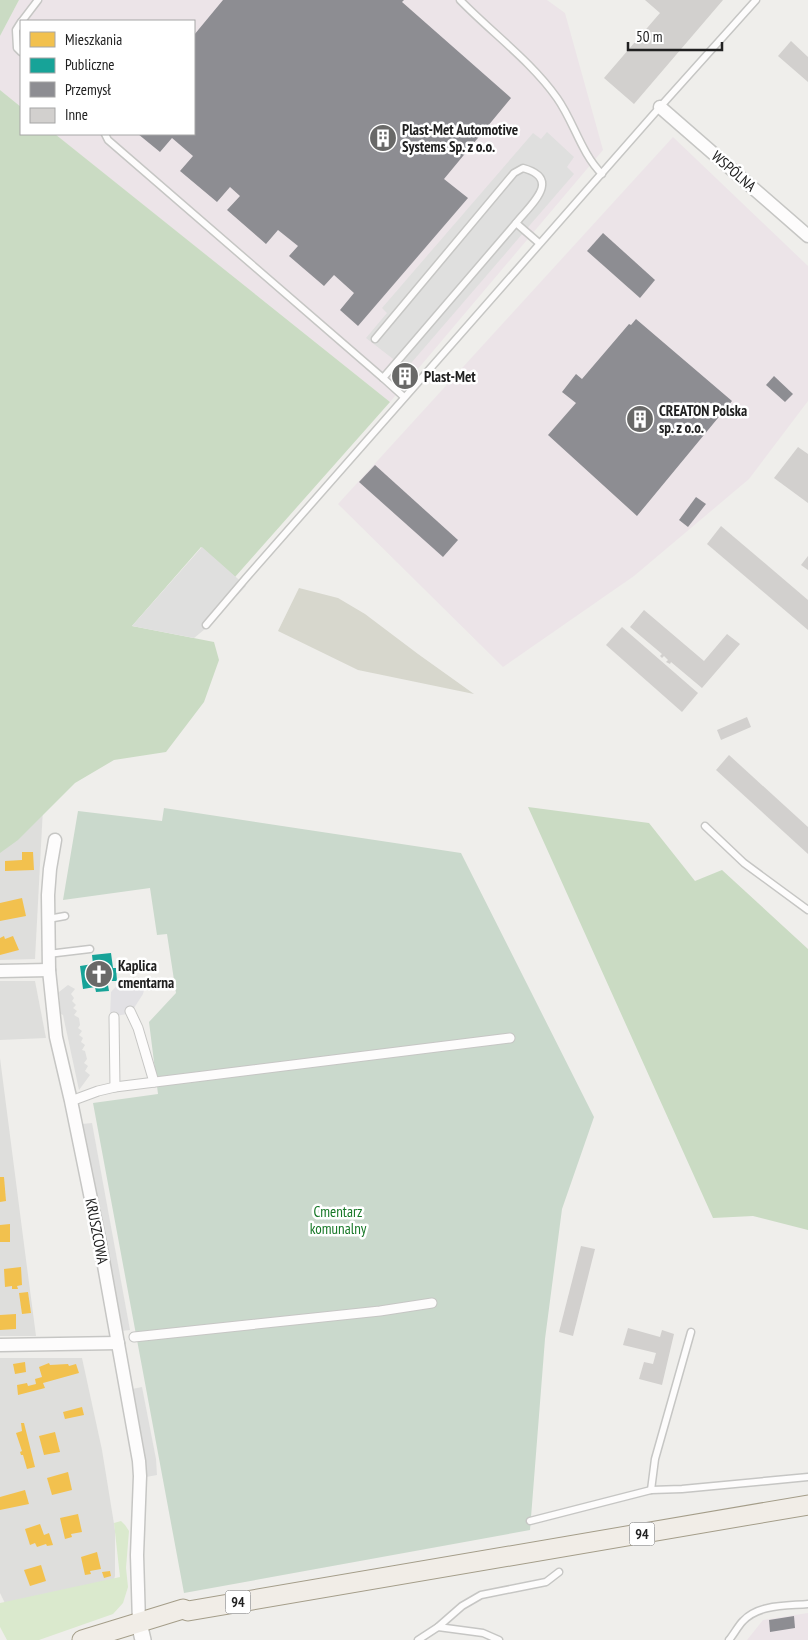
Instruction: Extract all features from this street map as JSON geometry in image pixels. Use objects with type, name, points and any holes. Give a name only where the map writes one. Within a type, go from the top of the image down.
[{"type":"main road","name":"94","points":[[82,1640],[110,1630],[141,1632],[182,1608],[188,1611],[808,1505]]},
{"type":"street","name":"WSPÓLNA","points":[[660,107],[808,236]]},
{"type":"street","name":"KRUSZCOWA","points":[[56,840],[49,877],[48,970],[56,1037],[71,1100],[140,1468],[137,1555],[141,1632]]},
{"type":"street","points":[[0,971],[48,970]]},
{"type":"street","points":[[130,1011],[138,1028],[154,1082]]},
{"type":"street","points":[[114,1018],[115,1087]]},
{"type":"street","points":[[71,1100],[115,1087],[510,1038]]},
{"type":"street","points":[[134,1337],[380,1311],[432,1303]]},
{"type":"street","points":[[0,1345],[118,1343]]},
{"type":"lane","points":[[22,20],[38,0]]},
{"type":"lane","points":[[460,0],[517,54],[557,98],[587,155],[602,174]]},
{"type":"lane","points":[[206,625],[539,243],[756,0]]},
{"type":"lane","points":[[20,23],[16,30],[17,48],[20,51]]},
{"type":"lane","points":[[106,135],[108,140],[404,397]]},
{"type":"lane","points":[[375,339],[514,173],[523,168],[531,170],[539,177],[542,183],[541,192],[382,378]]},
{"type":"lane","points":[[516,223],[539,243]]},
{"type":"lane","points":[[705,826],[744,863],[808,910]]},
{"type":"lane","points":[[48,919],[65,916]]},
{"type":"lane","points":[[48,954],[90,949]]},
{"type":"lane","points":[[652,1490],[654,1459],[691,1332]]},
{"type":"lane","points":[[530,1521],[652,1490],[682,1490],[808,1477]]},
{"type":"lane","points":[[418,1640],[438,1627],[462,1606],[481,1595],[546,1582],[559,1572]]},
{"type":"lane","points":[[729,1640],[744,1620],[754,1612],[770,1608],[808,1604]]},
{"type":"lane","points":[[438,1627],[483,1633],[499,1640]]},
{"type":"shaded area","points":[[19,0],[547,0],[565,13],[603,150],[390,402],[56,135],[195,135],[195,20],[20,20],[20,106],[0,90],[0,36]]},
{"type":"shaded area","points":[[547,132],[574,157],[567,167],[574,174],[406,369],[366,338],[387,313],[382,308],[533,133],[541,139]]},
{"type":"shaded area","points":[[673,137],[808,266],[808,401],[749,479],[634,576],[503,667],[338,504]]},
{"type":"shaded area","points":[[202,547],[246,586],[194,638],[132,626]]},
{"type":"shaded area","points":[[299,588],[338,598],[365,614],[474,694],[358,670],[278,631]]},
{"type":"shaded area","points":[[0,789],[44,789],[35,959],[0,960]]},
{"type":"shaded area","points":[[143,977],[145,986],[143,994],[134,1008],[127,1014],[110,1017],[111,992],[122,980]]},
{"type":"shaded area","points":[[0,981],[35,981],[46,1038],[0,1040]]},
{"type":"shaded area","points":[[68,985],[75,989],[71,994],[74,998],[72,1001],[76,1005],[73,1008],[77,1011],[74,1015],[79,1018],[80,1025],[78,1028],[82,1031],[79,1035],[83,1038],[81,1042],[85,1045],[82,1050],[85,1051],[87,1059],[84,1063],[88,1066],[85,1071],[90,1075],[79,1090],[63,1015],[61,1014],[59,992]]},
{"type":"shaded area","points":[[0,1058],[25,1252],[36,1336],[0,1336]]},
{"type":"shaded area","points":[[92,1123],[130,1330],[121,1331],[82,1124]]},
{"type":"shaded area","points":[[0,1358],[82,1358],[102,1450],[115,1530],[115,1576],[106,1605],[21,1636],[0,1593]]},
{"type":"shaded area","points":[[142,1387],[156,1459],[157,1475],[146,1477],[132,1389]]},
{"type":"shaded area","points":[[808,1613],[808,1640],[747,1640],[763,1620]]},
{"type":"green space","points":[[0,0],[19,0],[0,36]]},
{"type":"green space","points":[[0,90],[20,106],[20,135],[56,135],[390,402],[235,577],[201,547],[132,626],[214,642],[219,660],[204,702],[166,752],[114,760],[75,783],[18,840],[0,853]]},
{"type":"green space","points":[[528,807],[649,823],[695,881],[722,870],[808,949],[808,1230],[753,1216],[713,1218]]},
{"type":"green space","name":"Cmentarz komunalny","points":[[164,808],[461,853],[594,1117],[562,1209],[545,1339],[530,1530],[184,1593],[93,1103],[158,1094],[149,1022],[176,993],[167,934],[157,935],[150,888],[63,900],[78,811],[162,821]]},
{"type":"green space","points":[[121,1521],[129,1531],[126,1568],[128,1587],[123,1603],[113,1614],[39,1640],[7,1640],[0,1627],[0,1603],[120,1577],[114,1523]]},
{"type":"building: Mieszkania","points":[[22,852],[33,852],[34,870],[5,871],[5,861],[22,860]]},
{"type":"building: Mieszkania","points":[[22,898],[26,916],[0,921],[0,903]]},
{"type":"building: Mieszkania","points":[[4,936],[5,939],[13,936],[19,950],[0,955],[0,938]]},
{"type":"building: Mieszkania","points":[[0,1177],[4,1177],[6,1201],[0,1202]]},
{"type":"building: Mieszkania","points":[[10,1224],[10,1242],[0,1242],[0,1225]]},
{"type":"building: Mieszkania","points":[[21,1267],[22,1285],[17,1286],[18,1289],[12,1289],[12,1286],[5,1287],[4,1269]]},
{"type":"building: Mieszkania","points":[[28,1292],[31,1313],[22,1314],[19,1293]]},
{"type":"building: Mieszkania","points":[[16,1314],[16,1329],[0,1330],[0,1315]]},
{"type":"building: Mieszkania","points":[[25,1362],[26,1372],[15,1374],[13,1364]]},
{"type":"building: Mieszkania","points":[[49,1363],[50,1365],[68,1364],[69,1366],[76,1364],[79,1373],[43,1383],[45,1388],[18,1395],[17,1385],[27,1383],[28,1386],[36,1384],[35,1379],[42,1377],[39,1367]]},
{"type":"building: Mieszkania","points":[[82,1407],[84,1415],[65,1419],[63,1412]]},
{"type":"building: Mieszkania","points":[[21,1423],[24,1423],[35,1467],[27,1469],[23,1455],[20,1452],[22,1451],[16,1433],[22,1431]]},
{"type":"building: Mieszkania","points":[[55,1432],[60,1452],[44,1455],[39,1436]]},
{"type":"building: Mieszkania","points":[[68,1472],[72,1490],[52,1495],[47,1478]]},
{"type":"building: Mieszkania","points":[[25,1490],[29,1504],[0,1510],[0,1497]]},
{"type":"building: Mieszkania","points":[[78,1514],[82,1532],[71,1534],[72,1537],[65,1539],[60,1518]]},
{"type":"building: Mieszkania","points":[[40,1524],[44,1535],[49,1533],[53,1545],[47,1546],[46,1544],[37,1547],[35,1543],[30,1545],[25,1529]]},
{"type":"building: Mieszkania","points":[[97,1552],[101,1569],[90,1571],[91,1574],[85,1575],[81,1557]]},
{"type":"building: Mieszkania","points":[[41,1565],[46,1581],[30,1586],[24,1570]]},
{"type":"building: Mieszkania","points":[[110,1571],[111,1576],[104,1578],[102,1572]]},
{"type":"building: Publiczne","name":"Kaplica cmentarna","points":[[111,953],[113,968],[116,968],[117,981],[111,981],[108,985],[109,991],[96,992],[95,987],[83,989],[80,966],[93,964],[92,955]]},
{"type":"building: Przemysł","name":"Plast-Met Automotive Systems Sp. z o.o.","points":[[223,0],[404,0],[402,2],[511,98],[444,179],[468,198],[358,326],[340,310],[354,293],[334,275],[324,286],[289,256],[298,246],[278,230],[266,244],[227,210],[240,196],[230,187],[217,202],[180,171],[193,156],[172,138],[160,152],[139,135],[195,135],[195,34]]},
{"type":"building: Przemysł","points":[[603,233],[655,280],[640,298],[587,251]]},
{"type":"building: Przemysł","name":"CREATON Polska sp. z o.o.","points":[[636,319],[732,401],[637,516],[548,435],[576,403],[562,392],[576,374],[582,379],[629,324],[631,325]]},
{"type":"building: Przemysł","points":[[774,376],[793,394],[785,402],[766,385]]},
{"type":"building: Przemysł","points":[[375,465],[458,540],[443,557],[359,482]]},
{"type":"building: Przemysł","points":[[696,497],[706,504],[688,527],[679,520]]},
{"type":"building: Przemysł","points":[[794,1616],[795,1628],[770,1632],[769,1620]]},
{"type":"building: Inne","points":[[645,0],[723,0],[634,104],[604,78],[660,13]]},
{"type":"building: Inne","points":[[791,41],[808,57],[808,82],[778,56]]},
{"type":"building: Inne","points":[[798,447],[808,454],[808,503],[774,478]]},
{"type":"building: Inne","points":[[721,526],[808,600],[808,630],[707,544]]},
{"type":"building: Inne","points":[[808,556],[808,570],[801,565]]},
{"type":"building: Inne","points":[[644,610],[704,661],[727,634],[740,644],[702,688],[671,662],[670,664],[666,662],[668,660],[664,656],[662,658],[660,656],[662,654],[630,627]]},
{"type":"building: Inne","points":[[622,627],[698,693],[682,712],[606,645]]},
{"type":"building: Inne","points":[[747,717],[751,727],[721,740],[717,730]]},
{"type":"building: Inne","points":[[729,755],[808,827],[808,854],[716,770]]},
{"type":"building: Inne","points":[[581,1246],[595,1249],[573,1336],[559,1332]]},
{"type":"building: Inne","points":[[628,1328],[660,1337],[662,1330],[674,1334],[662,1385],[639,1379],[644,1362],[653,1364],[656,1353],[623,1345]]},
{"type":"place","name":"Plast-Met Automotive Systems Sp. z o.o.","points":[[383,138]]},
{"type":"place","name":"Plast-Met","points":[[405,376]]},
{"type":"place","name":"CREATON Polska sp. z o.o.","points":[[640,419]]},
{"type":"place","name":"Kaplica cmentarna","points":[[99,974]]}]
